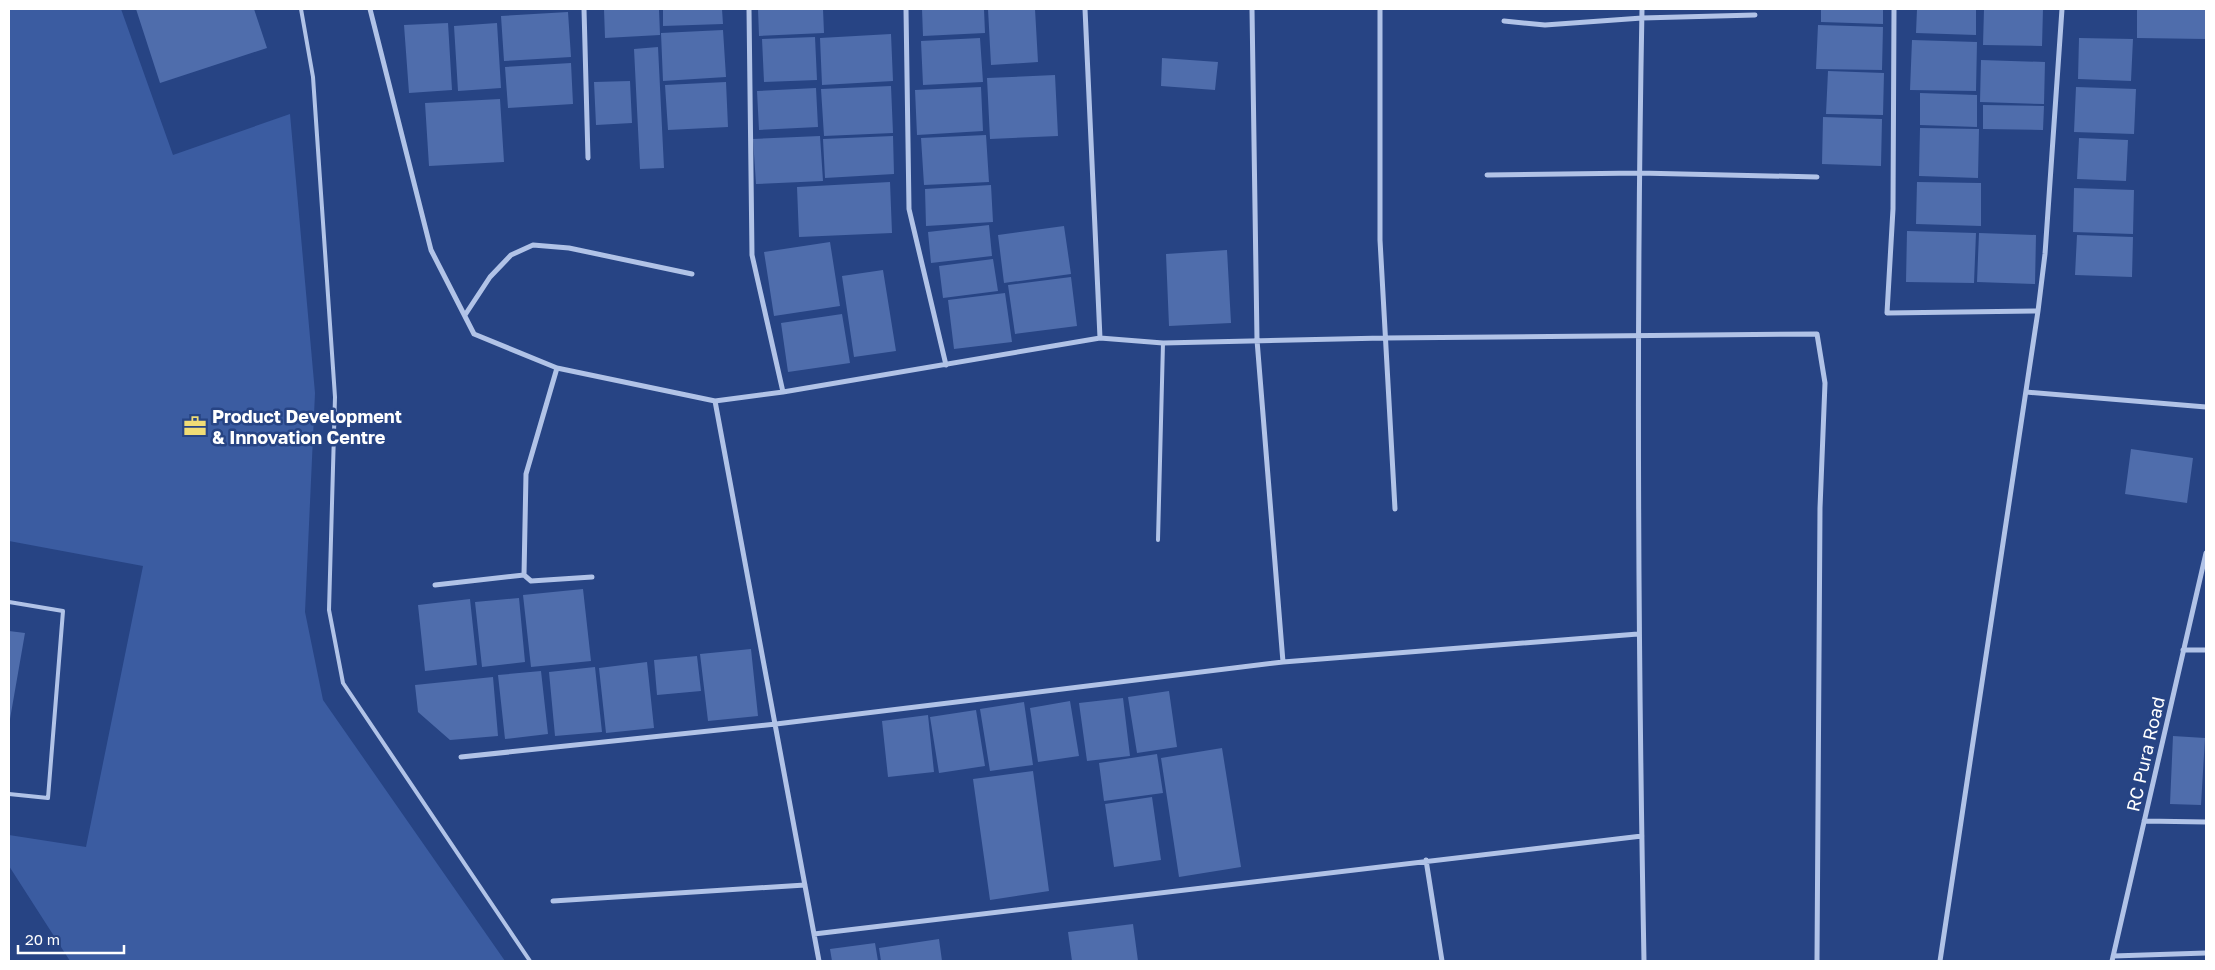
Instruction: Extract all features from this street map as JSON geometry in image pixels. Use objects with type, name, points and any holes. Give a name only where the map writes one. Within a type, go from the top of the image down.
[{"type":"street","points":[[370,9],[431,250],[474,334],[557,368],[715,401],[783,392],[1100,338],[1163,343],[1639,334],[1817,334],[1825,383],[1820,508],[1817,961]]},
{"type":"street","points":[[584,9],[588,158]]},
{"type":"street","points":[[750,9],[752,255],[783,392]]},
{"type":"street","points":[[906,9],[909,209],[946,365]]},
{"type":"street","points":[[1086,9],[1100,338]]},
{"type":"street","points":[[1252,9],[1257,340],[1283,662]]},
{"type":"street","points":[[1380,9],[1380,240],[1395,509]]},
{"type":"street","points":[[1642,9],[1639,173],[1638,634],[1644,961]]},
{"type":"street","points":[[1894,9],[1893,209],[1887,312],[2038,311]]},
{"type":"street","points":[[1940,961],[2038,311],[2045,254],[2062,9]]},
{"type":"street","points":[[1504,21],[1546,25],[1642,18],[1755,15]]},
{"type":"street","points":[[1487,174],[1639,173],[1817,177]]},
{"type":"street","points":[[465,315],[490,277],[511,255],[533,246],[569,248],[692,274]]},
{"type":"street","points":[[524,575],[526,474],[557,368]]},
{"type":"street","points":[[2026,392],[2206,407]]},
{"type":"street","points":[[715,401],[819,961]]},
{"type":"street","name":"RC Pura Road","points":[[2112,959],[2206,553]]},
{"type":"street","points":[[435,585],[524,575],[531,581],[592,577]]},
{"type":"street","points":[[461,757],[776,724],[1283,662],[1638,634]]},
{"type":"street","points":[[2183,650],[2206,650]]},
{"type":"street","points":[[2144,821],[2206,822]]},
{"type":"street","points":[[814,934],[1426,860],[1642,836]]},
{"type":"street","points":[[1426,860],[1442,961]]},
{"type":"street","points":[[553,901],[805,885]]},
{"type":"street","points":[[2112,959],[2206,952]]},
{"type":"lane","points":[[301,9],[313,77],[335,397],[329,610],[343,683],[530,961]]},
{"type":"lane","points":[[1158,540],[1163,343]]},
{"type":"lane","points":[[9,602],[63,612],[48,798],[9,794]]},
{"type":"shaded area","name":"Product Development & Innovation Centre","points":[[9,9],[121,9],[173,155],[290,114],[315,393],[305,612],[323,700],[505,961],[70,961],[9,866],[9,835],[86,847],[143,566],[9,541]]},
{"type":"building","points":[[136,9],[254,9],[267,48],[160,83]]},
{"type":"building","points":[[604,9],[659,9],[660,35],[605,38]]},
{"type":"building","points":[[663,9],[722,9],[723,24],[663,26]]},
{"type":"building","points":[[758,9],[823,9],[824,33],[759,36]]},
{"type":"building","points":[[922,9],[984,9],[985,33],[923,36]]},
{"type":"building","points":[[988,9],[1035,9],[1038,62],[991,65]]},
{"type":"building","points":[[1821,9],[1883,9],[1883,24],[1821,22]]},
{"type":"building","points":[[1917,9],[1976,9],[1976,35],[1916,33]]},
{"type":"building","points":[[1984,9],[2043,9],[2042,46],[1983,45]]},
{"type":"building","points":[[2137,9],[2206,9],[2206,39],[2137,38]]},
{"type":"building","points":[[568,12],[571,57],[504,61],[501,16]]},
{"type":"building","points":[[448,23],[452,90],[409,93],[404,25]]},
{"type":"building","points":[[497,23],[501,88],[458,91],[454,26]]},
{"type":"building","points":[[1818,25],[1883,27],[1882,70],[1816,69]]},
{"type":"building","points":[[723,30],[726,77],[663,81],[661,33]]},
{"type":"building","points":[[891,34],[893,81],[822,85],[820,38]]},
{"type":"building","points":[[815,37],[817,80],[764,82],[762,39]]},
{"type":"building","points":[[980,38],[983,82],[923,85],[921,41]]},
{"type":"building","points":[[2079,38],[2133,39],[2131,81],[2078,79]]},
{"type":"building","points":[[1912,40],[1977,42],[1976,91],[1910,90]]},
{"type":"building","points":[[658,47],[664,168],[640,169],[634,49]]},
{"type":"building","points":[[1162,58],[1218,62],[1215,90],[1161,86]]},
{"type":"building","points":[[1981,60],[2045,62],[2044,104],[1980,102]]},
{"type":"building","points":[[571,63],[573,104],[508,108],[505,67]]},
{"type":"building","points":[[1828,71],[1884,73],[1883,115],[1826,114]]},
{"type":"building","points":[[1055,75],[1058,136],[990,139],[987,78]]},
{"type":"building","points":[[630,81],[632,123],[596,125],[594,82]]},
{"type":"building","points":[[726,82],[728,127],[668,130],[665,85]]},
{"type":"building","points":[[891,86],[893,133],[824,136],[821,89]]},
{"type":"building","points":[[981,87],[983,131],[917,135],[915,90]]},
{"type":"building","points":[[2076,87],[2136,89],[2134,134],[2074,132]]},
{"type":"building","points":[[816,88],[818,127],[759,130],[757,91]]},
{"type":"building","points":[[1920,93],[1977,95],[1977,127],[1920,125]]},
{"type":"building","points":[[500,99],[504,162],[429,166],[425,103]]},
{"type":"building","points":[[1983,105],[2044,106],[2043,130],[1983,129]]},
{"type":"building","points":[[1823,117],[1882,119],[1881,166],[1822,164]]},
{"type":"building","points":[[1920,128],[1979,129],[1978,178],[1919,176]]},
{"type":"building","points":[[986,135],[989,182],[924,185],[921,138]]},
{"type":"building","points":[[820,136],[823,181],[756,184],[753,139]]},
{"type":"building","points":[[893,136],[894,174],[825,178],[823,139]]},
{"type":"building","points":[[2079,138],[2128,140],[2126,181],[2077,179]]},
{"type":"building","points":[[890,182],[892,233],[799,237],[797,187]]},
{"type":"building","points":[[1917,182],[1981,183],[1981,226],[1916,224]]},
{"type":"building","points":[[991,185],[993,222],[926,226],[925,189]]},
{"type":"building","points":[[2074,188],[2134,190],[2133,234],[2073,232]]},
{"type":"building","points":[[989,225],[992,256],[931,263],[928,232]]},
{"type":"building","points":[[1064,226],[1071,274],[1004,283],[998,235]]},
{"type":"building","points":[[1907,231],[1976,233],[1974,283],[1906,282]]},
{"type":"building","points":[[1979,233],[2036,235],[2035,284],[1977,282]]},
{"type":"building","points":[[2077,235],[2133,237],[2132,277],[2075,275]]},
{"type":"building","points":[[830,242],[840,306],[774,316],[764,252]]},
{"type":"building","points":[[1227,250],[1231,323],[1169,326],[1166,254]]},
{"type":"building","points":[[993,259],[998,291],[943,298],[939,266]]},
{"type":"building","points":[[883,270],[896,351],[854,357],[842,276]]},
{"type":"building","points":[[1071,277],[1077,326],[1015,334],[1008,285]]},
{"type":"building","points":[[1005,293],[1012,342],[954,349],[948,300]]},
{"type":"building","points":[[842,314],[850,363],[788,372],[781,323]]},
{"type":"building","points":[[2131,449],[2193,458],[2187,503],[2125,494]]},
{"type":"building","points":[[583,589],[591,661],[531,667],[523,595]]},
{"type":"building","points":[[519,598],[525,662],[482,667],[475,602]]},
{"type":"building","points":[[470,599],[477,665],[425,671],[418,605]]},
{"type":"building","points":[[9,631],[25,633],[10,719],[9,719]]},
{"type":"building","points":[[751,649],[758,716],[708,721],[700,654]]},
{"type":"building","points":[[697,656],[701,691],[657,695],[654,660]]},
{"type":"building","points":[[647,662],[654,728],[606,733],[599,668]]},
{"type":"building","points":[[595,667],[602,732],[555,736],[549,672]]},
{"type":"building","points":[[541,671],[548,734],[505,739],[498,675]]},
{"type":"building","points":[[493,677],[498,736],[450,740],[418,712],[415,685]]},
{"type":"building","points":[[1169,691],[1177,747],[1137,753],[1128,697]]},
{"type":"building","points":[[1123,698],[1130,756],[1087,761],[1079,703]]},
{"type":"building","points":[[1070,701],[1079,756],[1038,762],[1030,708]]},
{"type":"building","points":[[1024,702],[1033,765],[990,771],[980,709]]},
{"type":"building","points":[[976,710],[985,766],[939,773],[930,717]]},
{"type":"building","points":[[928,715],[934,772],[888,777],[882,721]]},
{"type":"building","points":[[2173,736],[2205,738],[2201,805],[2170,804]]},
{"type":"building","points":[[1222,748],[1241,867],[1179,877],[1161,758]]},
{"type":"building","points":[[1157,754],[1163,793],[1104,801],[1099,763]]},
{"type":"building","points":[[1033,771],[1049,891],[990,900],[973,779]]},
{"type":"building","points":[[1152,797],[1161,860],[1114,867],[1105,804]]},
{"type":"building","points":[[1133,924],[1138,961],[1072,961],[1068,932]]},
{"type":"building","points":[[939,939],[942,961],[881,961],[879,948]]},
{"type":"building","points":[[875,943],[878,961],[832,961],[830,949]]},
{"type":"place","name":"Product Development & Innovation Centre","points":[[195,426]]}]
